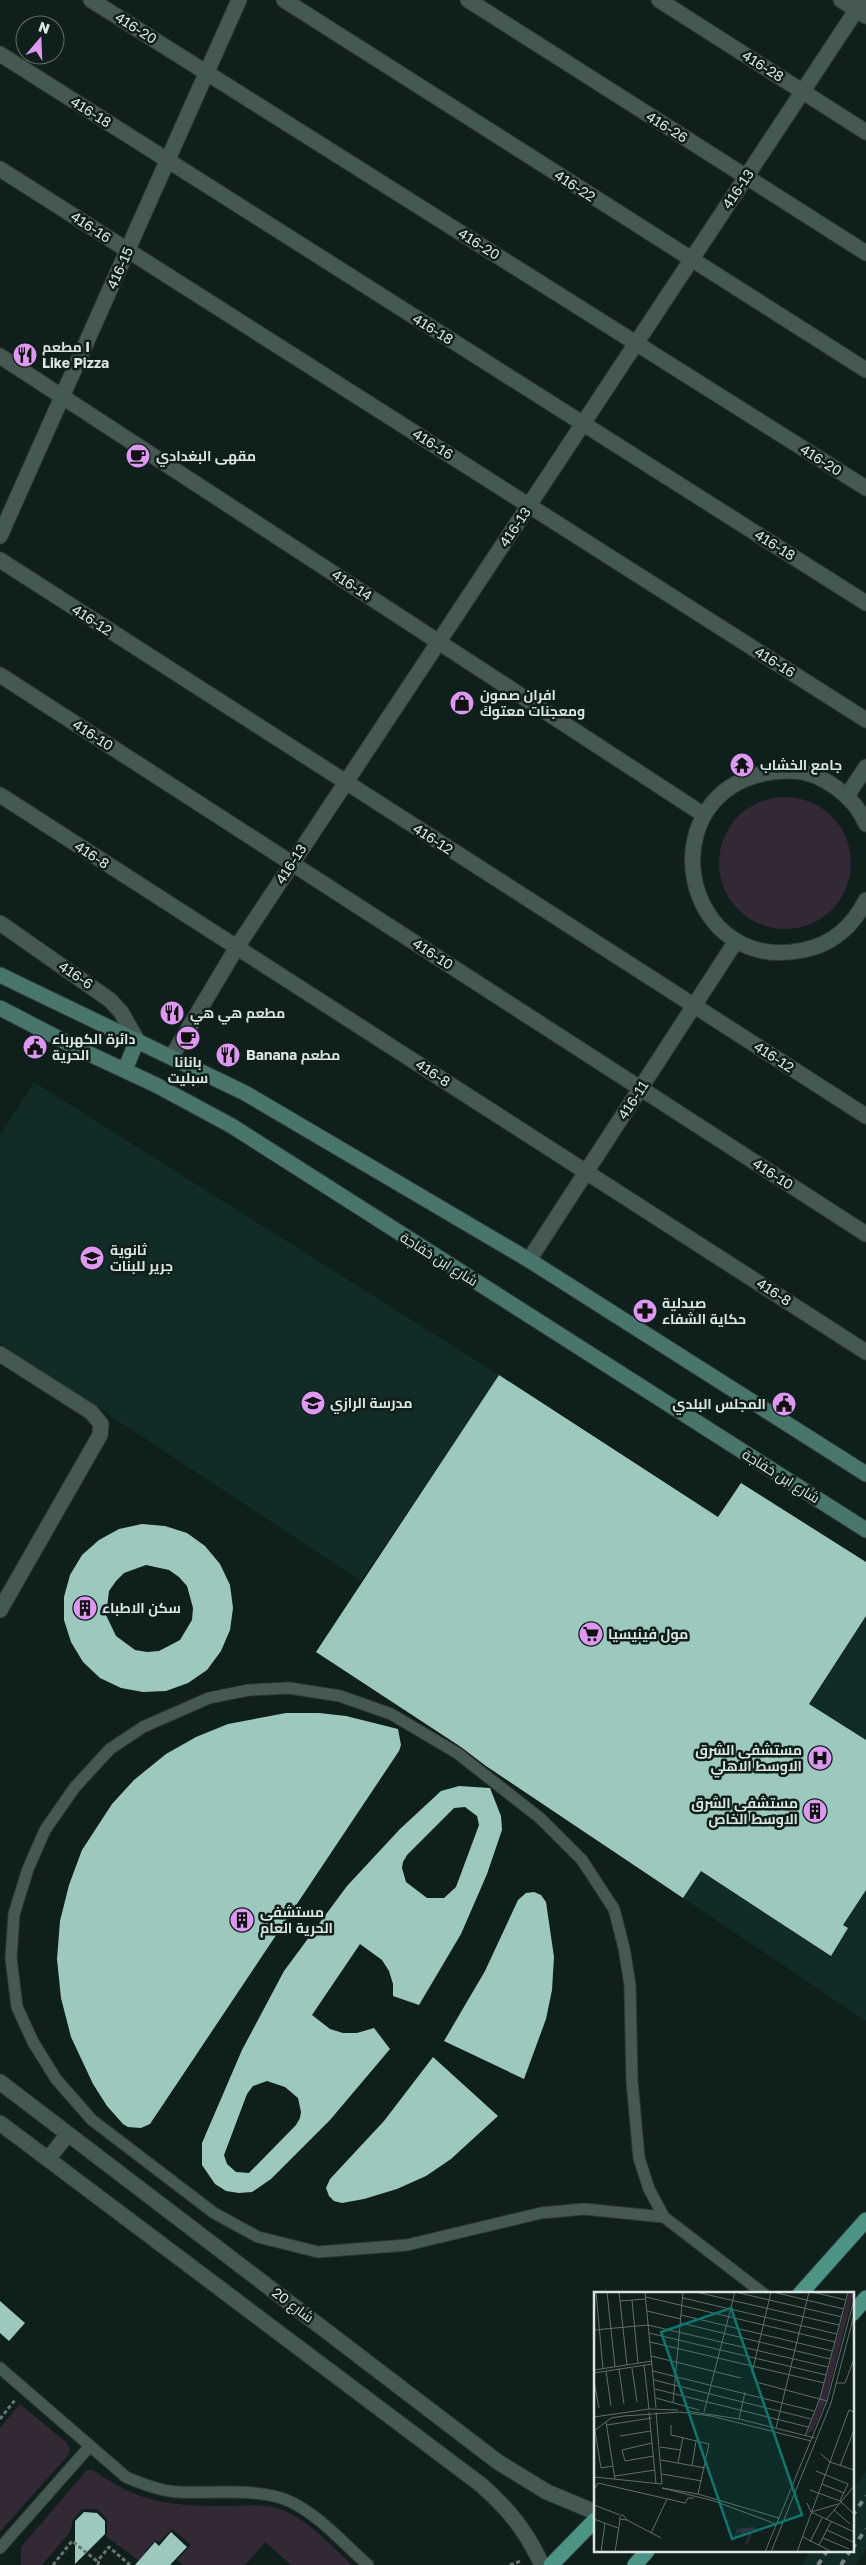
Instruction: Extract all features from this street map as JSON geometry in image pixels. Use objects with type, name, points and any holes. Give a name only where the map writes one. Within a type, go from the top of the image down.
[{"type":"main road","points":[[802,2292],[866,2220]]},
{"type":"main road","points":[[854,2312],[866,2298]]},
{"type":"main road","points":[[551,2565],[594,2521]]},
{"type":"main road","points":[[635,2565],[646,2552]]},
{"type":"street","name":"416-20","points":[[91,0],[866,488]]},
{"type":"street","name":"416-15","points":[[0,536],[239,0]]},
{"type":"street","name":"416-22","points":[[284,0],[866,370]]},
{"type":"street","name":"416-26","points":[[468,0],[866,253]]},
{"type":"street","name":"416-28","points":[[659,0],[866,132]]},
{"type":"street","points":[[841,0],[862,8]]},
{"type":"street","name":"416-13","points":[[172,1056],[236,947],[803,91],[862,8]]},
{"type":"street","name":"416-18","points":[[0,54],[866,603]]},
{"type":"street","name":"416-16","points":[[0,169],[866,720]]},
{"type":"street","name":"416-14","points":[[0,356],[704,814]]},
{"type":"street","name":"416-12","points":[[0,560],[866,1116]]},
{"type":"street","name":"416-10","points":[[0,675],[866,1234]]},
{"type":"street","points":[[847,796],[866,767]]},
{"type":"street","points":[[866,824],[847,796],[825,780],[799,771],[771,771],[745,778],[722,794],[704,814],[693,841],[692,860],[692,870],[699,898],[714,922],[736,941],[762,951],[789,953],[816,948],[840,934],[862,917],[866,900]]},
{"type":"street","name":"416-8","points":[[0,795],[866,1352]]},
{"type":"street","name":"416-6","points":[[0,923],[110,1000],[121,1012],[137,1040]]},
{"type":"street","name":"416-11","points":[[529,1260],[736,941]]},
{"type":"street","points":[[0,975],[172,1056],[245,1093],[529,1260],[866,1474]]},
{"type":"street","name":"شارع ابن خفاجة","points":[[0,1008],[156,1085],[232,1126],[866,1530]]},
{"type":"street","points":[[124,1070],[137,1040]]},
{"type":"street","points":[[0,1354],[91,1412],[101,1424],[100,1435],[0,1610]]},
{"type":"street","name":"شارع 20","points":[[0,2082],[498,2462],[547,2492],[594,2512]]},
{"type":"street","points":[[0,2123],[480,2484],[501,2502],[519,2523],[542,2565]]},
{"type":"street","points":[[48,2159],[68,2134]]},
{"type":"lane","points":[[664,2217],[584,2209],[541,2213],[407,2246],[318,2252],[258,2237],[214,2213],[92,2120],[56,2079],[33,2042],[16,2007],[11,1958],[14,1914],[28,1869],[46,1830],[75,1787],[110,1749],[144,1727],[209,1698],[249,1690],[289,1688],[340,1696],[390,1714],[457,1753],[540,1818],[582,1860],[614,1909],[624,1948],[630,1985],[632,2081],[639,2158],[649,2189],[664,2217],[761,2292]]},
{"type":"lane","points":[[0,2368],[89,2447],[126,2477],[148,2486],[175,2492],[267,2494],[291,2501],[310,2513],[368,2565]]},
{"type":"lane","points":[[0,2548],[89,2447]]},
{"type":"path","points":[[0,2419],[24,2389]]},
{"type":"path","points":[[53,2565],[72,2541],[98,2563],[109,2547],[130,2565]]},
{"type":"shaded area","points":[[785,797],[798,798],[810,802],[832,816],[846,838],[850,850],[850,876],[846,888],[832,910],[810,924],[798,928],[785,929],[772,928],[760,924],[738,910],[724,888],[720,876],[719,863],[720,850],[724,838],[738,816],[760,802],[772,798]]},
{"type":"shaded area","points":[[34,1082],[499,1375],[361,1581],[0,1343],[0,1135]]},
{"type":"shaded area","name":"مستشفى الشرق الاوسط الاهلي","points":[[866,1617],[866,2021],[683,1898]]},
{"type":"shaded area","points":[[20,2404],[66,2442],[70,2448],[69,2454],[0,2532],[0,2428]]},
{"type":"shaded area","points":[[87,2470],[93,2470],[125,2489],[154,2500],[186,2505],[259,2505],[280,2509],[310,2526],[352,2565],[291,2565],[265,2542],[245,2565],[183,2565],[177,2560],[191,2545],[172,2529],[159,2542],[156,2540],[145,2551],[145,2557],[141,2562],[107,2537],[107,2519],[97,2509],[82,2509],[73,2520],[70,2532],[42,2565],[21,2565],[21,2547]]},
{"type":"shaded area","points":[[866,2471],[866,2549],[855,2565],[801,2565],[809,2552],[854,2552],[854,2488]]},
{"type":"building","name":"مول فينيسيا","points":[[499,1375],[718,1517],[741,1483],[866,1562],[866,1616],[809,1704],[866,1740],[866,1890],[843,1925],[848,1928],[831,1956],[701,1871],[683,1898],[486,1766],[461,1747],[316,1652]]},
{"type":"building","name":"سكن الاطباء","points":[[142,1524],[165,1526],[187,1533],[205,1546],[220,1564],[230,1585],[233,1608],[230,1630],[221,1651],[207,1670],[188,1683],[166,1691],[143,1692],[121,1688],[100,1678],[83,1662],[71,1642],[64,1620],[64,1597],[70,1575],[82,1555],[99,1540],[119,1529]],"holes":[[[146,1565],[169,1570],[187,1586],[193,1608],[192,1620],[180,1640],[159,1651],[135,1650],[116,1636],[106,1615],[109,1591],[124,1573]]]},
{"type":"building","name":"مستشفى الحرية العام","points":[[286,1713],[319,1713],[346,1716],[398,1729],[401,1745],[399,1751],[150,2124],[141,2128],[128,2127],[107,2106],[93,2084],[71,2037],[61,1998],[57,1959],[60,1921],[69,1885],[82,1850],[112,1804],[134,1780],[166,1754],[196,1737],[228,1724]]},
{"type":"building","name":"مستشفى الحرية العام","points":[[459,1786],[490,1788],[501,1816],[502,1830],[487,1874],[461,1934],[419,2005],[393,1996],[393,1984],[389,1971],[382,1960],[360,1944],[312,2015],[330,2029],[343,2033],[357,2033],[374,2028],[390,2049],[330,2120],[271,2179],[252,2192],[226,2191],[215,2184],[202,2165],[202,2143],[242,2050],[284,1971],[347,1886],[400,1829],[441,1791]],"holes":[[[465,1807],[477,1816],[479,1825],[456,1887],[444,1898],[427,1898],[406,1882],[402,1868],[403,1862],[407,1855],[454,1808]],[[267,2081],[285,2087],[298,2098],[301,2112],[300,2118],[296,2125],[249,2173],[236,2172],[227,2164],[224,2155],[247,2094],[253,2086]]]},
{"type":"building","points":[[534,1892],[541,1895],[546,1902],[554,1957],[552,1990],[546,2019],[524,2079],[444,2041],[485,1971],[518,1900],[526,1893]]},
{"type":"building","points":[[433,2057],[498,2116],[451,2159],[426,2176],[397,2189],[364,2199],[342,2203],[334,2201],[329,2196],[326,2188],[330,2179],[384,2121]]},
{"type":"building","points":[[0,2301],[25,2323],[9,2341],[0,2333]]},
{"type":"building","points":[[84,2512],[97,2513],[105,2521],[105,2534],[75,2564],[75,2521]]},
{"type":"building","points":[[171,2532],[187,2547],[170,2565],[135,2565],[155,2542],[159,2546]]},
{"type":"railway","points":[[854,2513],[866,2496]]},
{"type":"railway","points":[[854,2546],[866,2529]]},
{"type":"railway","points":[[818,2565],[826,2552]]},
{"type":"railway","points":[[841,2565],[849,2552]]},
{"type":"place","name":"مطعم I Like Pizza","points":[[25,355]]},
{"type":"place","name":"مقهى البغدادي","points":[[138,456]]},
{"type":"place","name":"افران صمون ومعجنات معتوكَ","points":[[462,703]]},
{"type":"place","name":"جامع الخشاب","points":[[742,765]]},
{"type":"place","name":"مطعم هي هي","points":[[172,1013]]},
{"type":"place","name":"بانانا سبليت","points":[[188,1038]]},
{"type":"place","name":"دائرة الكهرباء الحرية","points":[[35,1047]]},
{"type":"place","name":"Banana مطعم","points":[[228,1055]]},
{"type":"place","name":"ثانوية جرير للبنات","points":[[92,1258]]},
{"type":"place","name":"صيدلية حكاية الشفاء","points":[[645,1311]]},
{"type":"place","name":"مدرسة الرازي","points":[[313,1403]]},
{"type":"place","name":"المجلس البلدي","points":[[784,1404]]},
{"type":"place","name":"سكن الاطباء","points":[[85,1608]]},
{"type":"place","name":"مول فينيسيا","points":[[591,1634]]},
{"type":"place","name":"مستشفى الشرق الاوسط الاهلي","points":[[820,1758]]},
{"type":"place","name":"مستشفى الشرق الاوسط الخاص","points":[[815,1811]]},
{"type":"place","name":"مستشفى الحرية العام","points":[[242,1920]]}]
